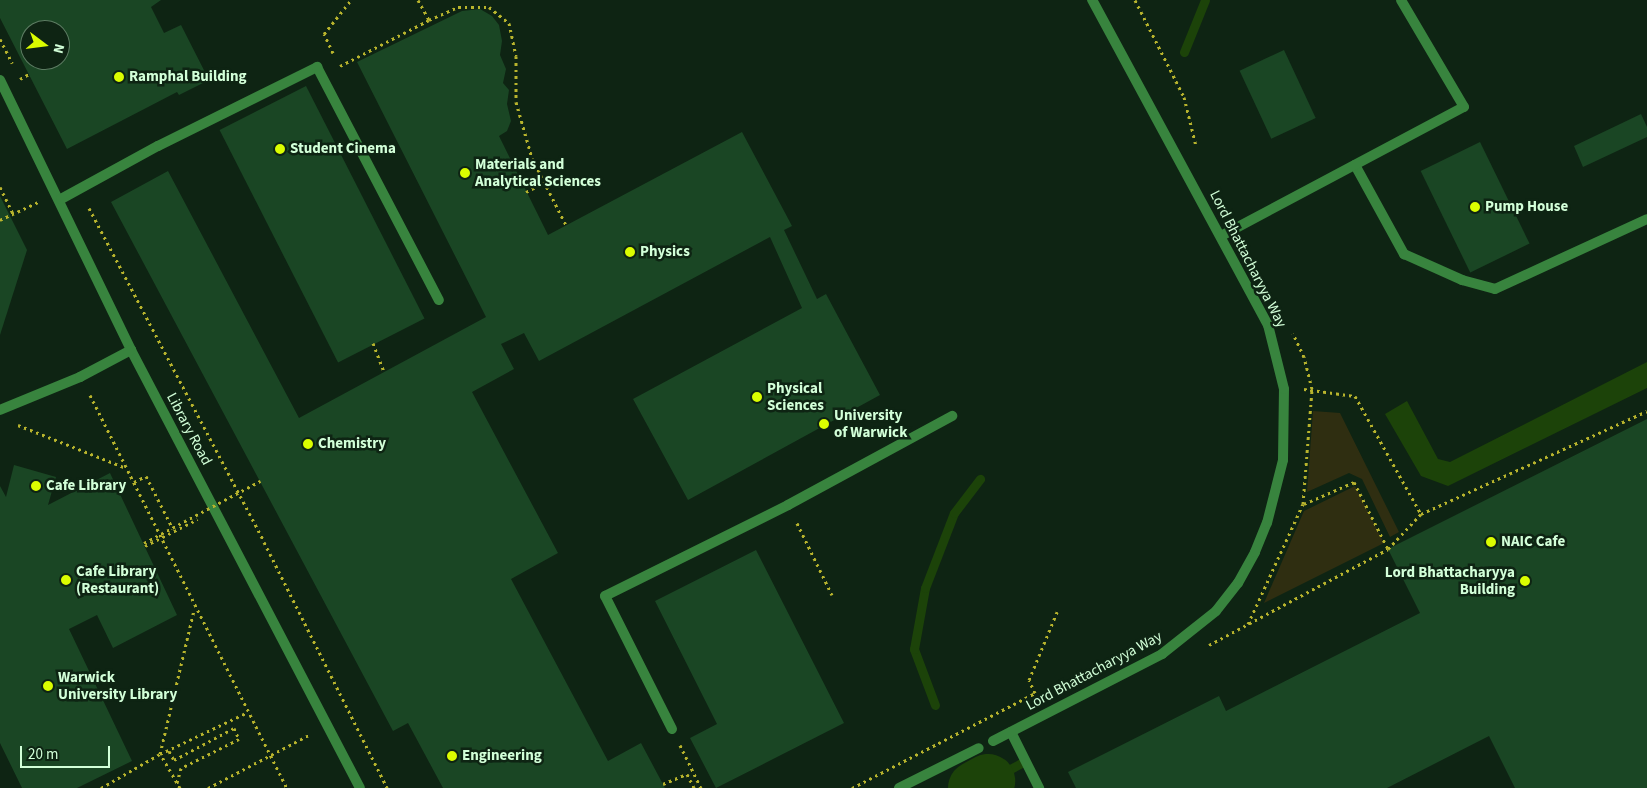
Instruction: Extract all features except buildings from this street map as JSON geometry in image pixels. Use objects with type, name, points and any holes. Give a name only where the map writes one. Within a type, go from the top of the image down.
[{"type":"street","name":"Lord Bhattacharyya Way","points":[[993,741],[1162,654],[1216,612],[1238,583],[1267,524],[1283,460],[1284,389],[1268,325],[1222,236],[1092,0]]},
{"type":"street","points":[[1222,236],[1464,107],[1401,0]]},
{"type":"street","points":[[60,199],[317,66],[439,300]]},
{"type":"street","name":"Library Road","points":[[0,80],[60,199],[131,350],[360,788]]},
{"type":"street","points":[[1354,165],[1404,254],[1462,280],[1494,288],[1647,219]]},
{"type":"street","points":[[0,410],[80,377],[131,350]]},
{"type":"street","points":[[672,729],[605,596],[788,505],[952,416]]},
{"type":"street","points":[[1011,732],[1039,788]]},
{"type":"street","points":[[899,788],[980,748]]},
{"type":"path","points":[[324,34],[350,0]]},
{"type":"path","points":[[418,0],[429,20]]},
{"type":"path","points":[[339,66],[458,7],[489,7],[509,23],[516,56],[516,102],[532,158],[566,225]]},
{"type":"path","points":[[0,39],[25,87]]},
{"type":"path","points":[[526,192],[544,183]]},
{"type":"path","points":[[0,187],[14,214]]},
{"type":"path","points":[[79,189],[264,542],[387,788]]},
{"type":"path","points":[[0,220],[36,202],[40,211]]},
{"type":"path","points":[[373,344],[384,372]]},
{"type":"path","points":[[1284,389],[1354,396],[1421,514]]},
{"type":"path","points":[[95,404],[194,609],[286,788]]},
{"type":"path","points":[[1204,648],[1388,549],[1421,514],[1647,411]]},
{"type":"path","points":[[9,422],[127,469]]},
{"type":"path","points":[[134,482],[146,476],[173,529]]},
{"type":"path","points":[[202,517],[160,539],[145,544],[260,481]]},
{"type":"path","points":[[1303,504],[1354,482],[1388,549]]},
{"type":"path","points":[[788,505],[832,595]]},
{"type":"path","points":[[180,788],[160,754],[194,609]]},
{"type":"path","points":[[852,788],[1035,693],[1029,680],[1057,612]]},
{"type":"path","points":[[102,788],[160,754],[246,712]]},
{"type":"path","points":[[169,751],[174,760],[234,728],[239,739],[181,768],[177,783]]},
{"type":"path","points":[[672,729],[701,788]]},
{"type":"path","points":[[208,788],[312,733]]},
{"type":"path","points":[[663,784],[686,774],[694,788]]},
{"type":"shaded area","points":[[1647,362],[1647,388],[1448,486],[1421,476],[1385,414],[1407,401],[1438,459],[1450,462]]},
{"type":"shaded area","points":[[1313,411],[1340,413],[1399,532],[1390,537],[1362,479],[1349,473],[1307,492]]},
{"type":"shaded area","points":[[1355,486],[1384,543],[1264,603],[1304,511]]},
{"type":"waterway","points":[[1184,52],[1205,0]]},
{"type":"waterway","points":[[935,705],[914,649],[925,588],[954,513],[980,479]]},
{"type":"waterway","points":[[988,781],[1025,761]]},
{"type":"waterway","points":[[975,788],[988,781]]},
{"type":"place","name":"Ramphal Building","points":[[119,77]]},
{"type":"place","name":"Student Cinema","points":[[280,149]]},
{"type":"place","name":"Materials and Analytical Sciences","points":[[465,173]]},
{"type":"place","name":"Pump House","points":[[1475,207]]},
{"type":"place","name":"Physics","points":[[630,252]]},
{"type":"place","name":"Physical Sciences","points":[[757,397]]},
{"type":"place","name":"University of Warwick","points":[[824,424]]},
{"type":"place","name":"Chemistry","points":[[308,444]]},
{"type":"place","name":"Cafe Library","points":[[36,486]]},
{"type":"place","name":"NAIC Cafe","points":[[1491,542]]},
{"type":"place","name":"Cafe Library (Restaurant)","points":[[66,580]]},
{"type":"place","name":"Lord Bhattacharyya Building","points":[[1525,581]]},
{"type":"place","name":"Warwick University Library","points":[[48,686]]},
{"type":"place","name":"Engineering","points":[[452,756]]}]
